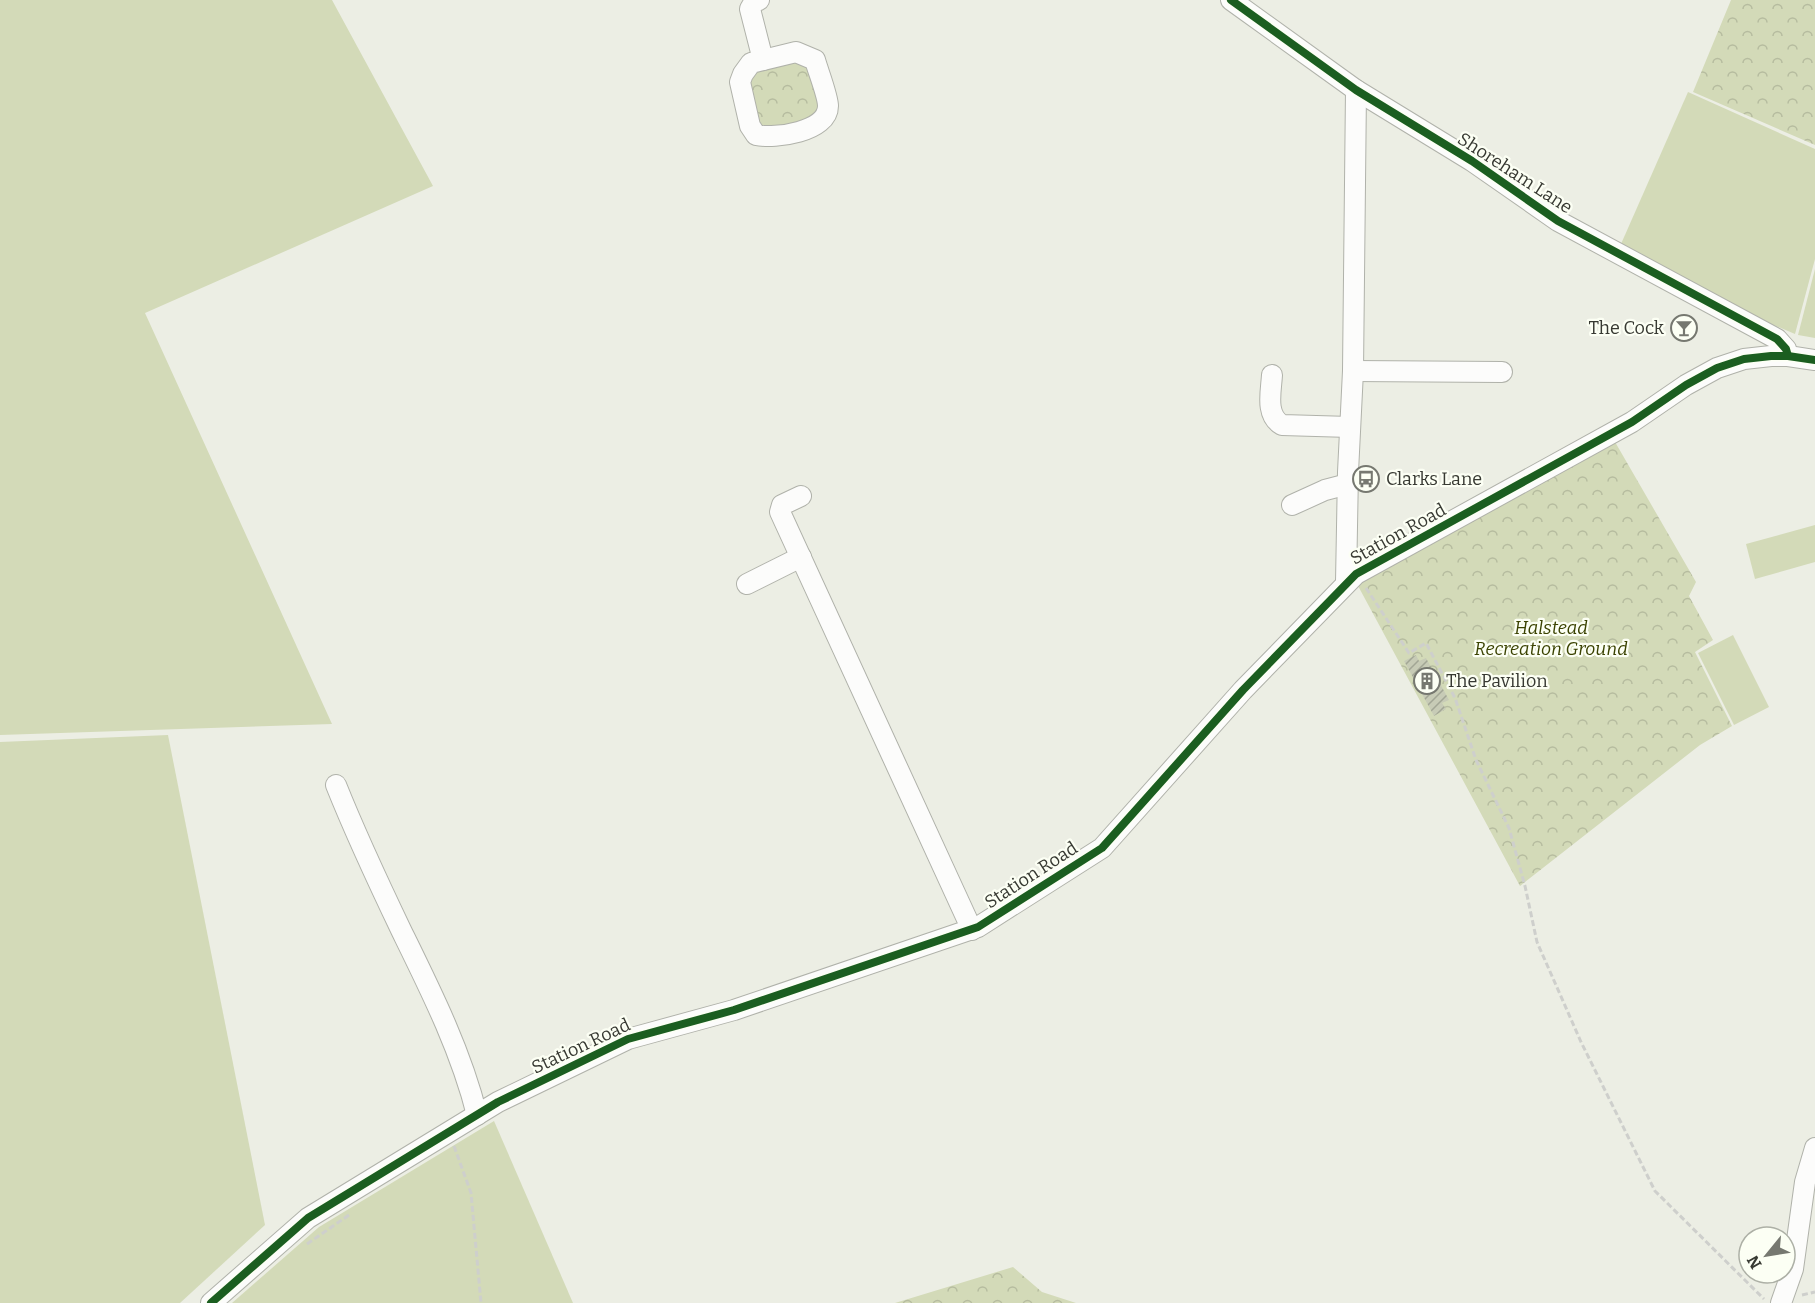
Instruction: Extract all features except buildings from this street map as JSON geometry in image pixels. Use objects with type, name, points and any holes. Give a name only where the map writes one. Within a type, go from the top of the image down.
[{"type":"street","points":[[759,0],[754,2],[750,9],[763,60]]},
{"type":"street","name":"Shoreham Lane","points":[[1231,0],[1356,90],[1472,161],[1558,220],[1777,339],[1786,349],[1788,356]]},
{"type":"street","points":[[796,52],[815,60],[829,107],[823,120],[812,128],[769,138],[756,135],[750,126],[740,82],[751,63],[763,60],[796,52]]},
{"type":"street","points":[[1351,578],[1348,484],[1353,371],[1356,90]]},
{"type":"street","name":"Station Road","points":[[211,1303],[309,1218],[498,1102],[628,1039],[734,1010],[972,930],[1102,848],[1243,690],[1351,578],[1632,422],[1686,385],[1717,368],[1744,359],[1788,356],[1815,360]]},
{"type":"street","points":[[1353,371],[1502,372]]},
{"type":"street","points":[[1272,375],[1270,411],[1277,422],[1282,425],[1350,427]]},
{"type":"street","points":[[1292,505],[1325,490],[1348,484]]},
{"type":"street","points":[[801,496],[782,506],[780,512],[972,930]]},
{"type":"street","points":[[747,584],[801,557]]},
{"type":"street","points":[[336,785],[464,1068],[477,1115]]},
{"type":"street","points":[[1781,1303],[1793,1269],[1805,1182],[1815,1148]]},
{"type":"path","points":[[1351,578],[1409,653],[1426,643],[1455,698],[1476,760],[1509,828],[1537,942],[1581,1042],[1655,1191],[1768,1303]]},
{"type":"path","points":[[454,1146],[471,1193],[481,1303]]},
{"type":"path","points":[[305,1245],[351,1214]]},
{"type":"green space","points":[[0,0],[332,0],[433,186],[145,313],[332,724],[0,735]]},
{"type":"green space","points":[[1731,0],[1815,0],[1815,145],[1693,92]]},
{"type":"green space","points":[[797,60],[810,68],[819,101],[817,115],[811,121],[767,131],[756,123],[749,74]]},
{"type":"green space","points":[[1688,92],[1815,149],[1815,259],[1795,334],[1757,318],[1621,244]]},
{"type":"green space","points":[[1815,269],[1815,338],[1798,335]]},
{"type":"green space","name":"Halstead Recreation Ground","points":[[1611,435],[1696,582],[1689,596],[1713,640],[1695,652],[1732,726],[1700,745],[1520,886],[1357,584]]},
{"type":"green space","points":[[1815,525],[1815,562],[1755,579],[1746,544]]},
{"type":"green space","points":[[1733,635],[1769,707],[1734,725],[1698,653]]},
{"type":"green space","points":[[168,735],[265,1225],[180,1303],[0,1303],[0,742]]},
{"type":"green space","points":[[494,1121],[573,1303],[232,1303],[319,1227]]},
{"type":"green space","points":[[1013,1267],[1042,1292],[1076,1303],[895,1303]]},
{"type":"cycle path","points":[[1231,0],[1356,90],[1472,161],[1558,221],[1777,339],[1786,349],[1788,356]]},
{"type":"cycle path","points":[[211,1303],[308,1218],[498,1102],[628,1039],[734,1010],[978,927],[1102,848],[1243,690],[1356,574],[1632,422],[1686,385],[1717,368],[1744,359],[1771,356],[1815,360]]},
{"type":"place","name":"The Cock","points":[[1684,328]]},
{"type":"place","name":"Clarks Lane","points":[[1366,479]]},
{"type":"place","name":"The Pavilion","points":[[1427,681]]}]
